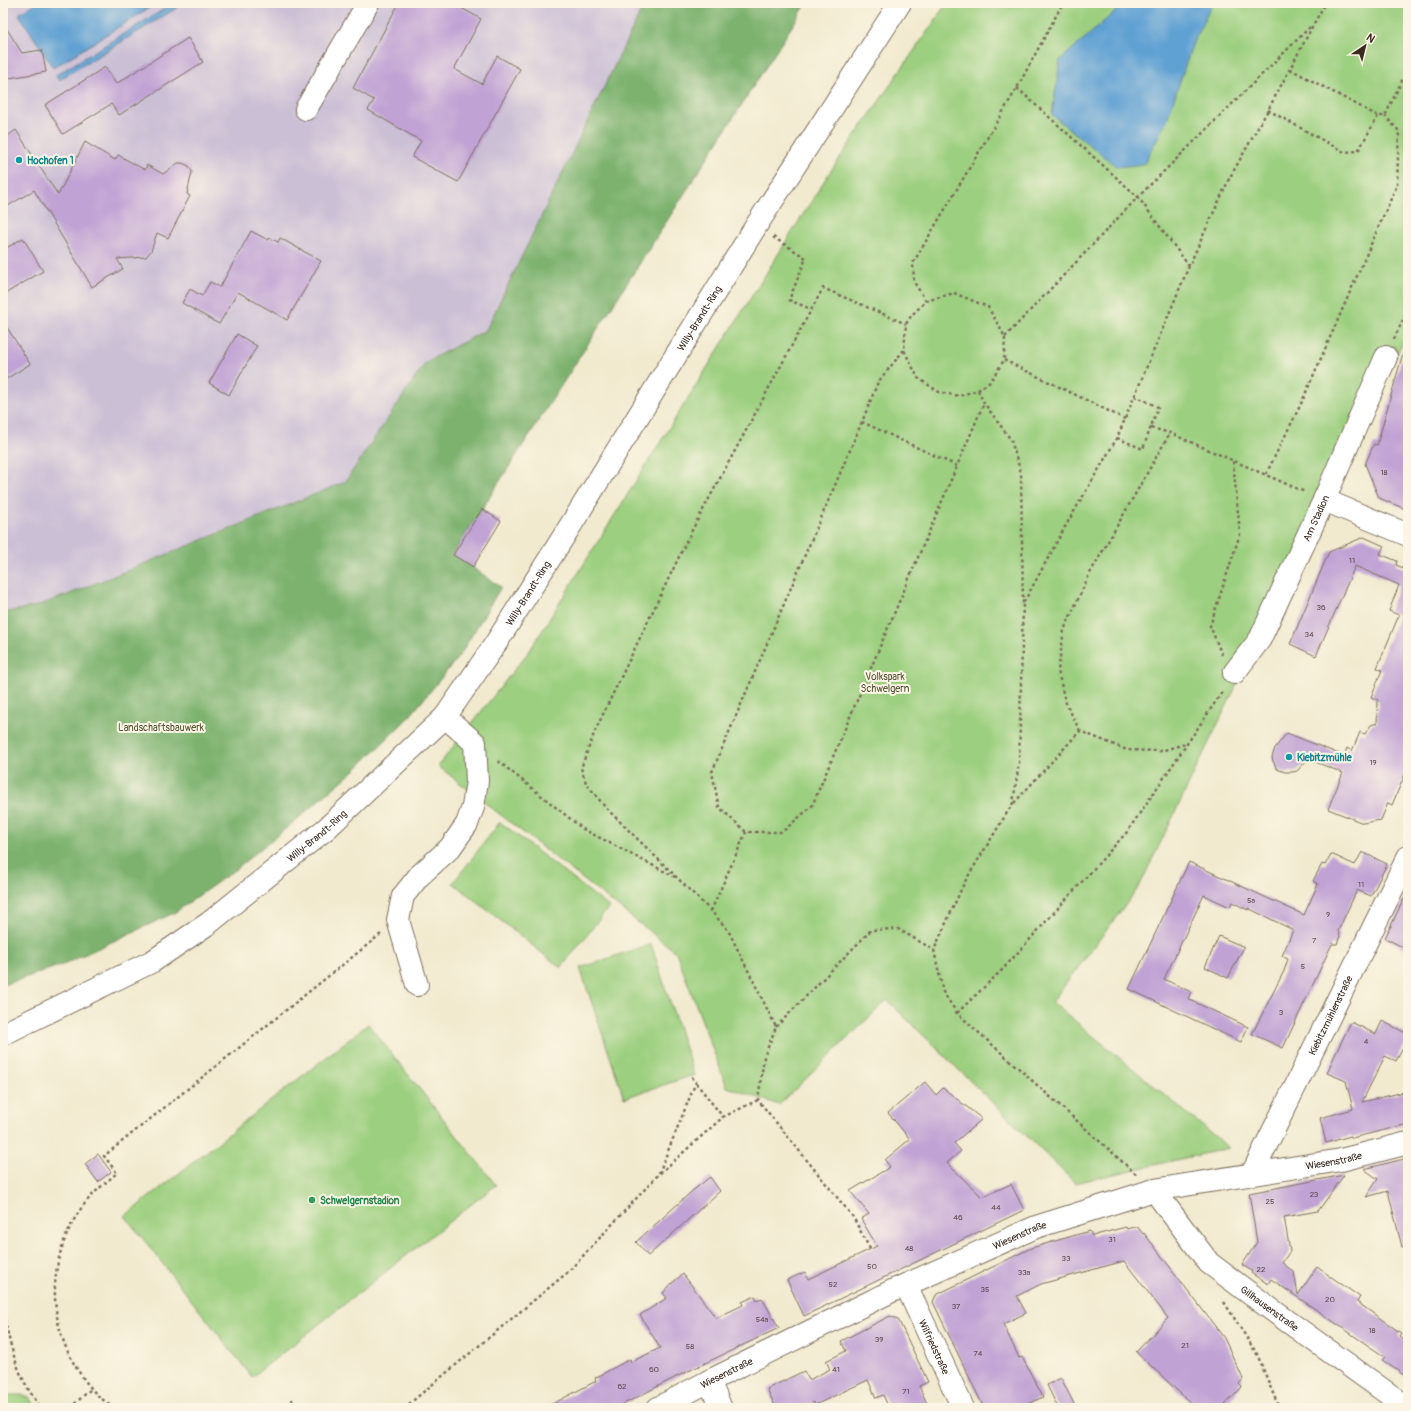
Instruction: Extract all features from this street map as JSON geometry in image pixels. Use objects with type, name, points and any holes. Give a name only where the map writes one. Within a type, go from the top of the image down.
[{"type":"street","points":[[306,109],[368,3]]},
{"type":"street","name":"Willy-Brandt-Ring","points":[[3,1034],[153,961],[209,923],[327,828],[445,718],[496,643],[556,550],[756,226],[900,3]]},
{"type":"street","name":"Am Stadion","points":[[1234,673],[1260,639],[1324,500],[1386,357]]},
{"type":"street","points":[[1324,500],[1408,535]]},
{"type":"street","points":[[417,985],[398,920],[403,896],[419,876],[450,848],[467,824],[473,808],[477,781],[475,743],[445,718]]},
{"type":"street","name":"Kiebitzmühlenstraße","points":[[1252,1174],[1408,857]]},
{"type":"street","name":"Wiesenstraße","points":[[658,1408],[709,1381],[906,1285],[1036,1227],[1154,1190],[1341,1160],[1408,1143]]},
{"type":"street","name":"Gillhausenstraße","points":[[1154,1190],[1209,1263],[1401,1403],[1403,1408]]},
{"type":"street","name":"Wilfriedstraße","points":[[906,1285],[963,1408]]},
{"type":"street","points":[[709,1381],[721,1408]]},
{"type":"path","points":[[926,301],[914,282],[913,263],[1017,88],[1063,3]]},
{"type":"path","points":[[1023,604],[1065,527],[1117,438],[1189,266],[1228,179],[1268,110],[1325,3]]},
{"type":"path","points":[[1005,337],[1138,197],[1314,23]]},
{"type":"path","points":[[1385,116],[1408,68]]},
{"type":"path","points":[[1266,474],[1300,406],[1397,185],[1399,131],[1385,116],[1378,116],[1290,69]]},
{"type":"path","points":[[1017,88],[1138,197],[1189,266]]},
{"type":"path","points":[[1268,110],[1344,152],[1358,151],[1378,116]]},
{"type":"path","points":[[756,226],[806,258],[790,300],[811,309]]},
{"type":"path","points":[[776,1027],[728,930],[679,879],[605,807],[586,783],[581,768],[595,731],[691,532],[823,288],[906,324]]},
{"type":"path","points":[[954,293],[988,307],[1005,337],[1004,360],[990,382],[978,390],[959,396],[939,392],[918,378],[904,350],[906,324],[911,316],[926,301],[954,293]]},
{"type":"path","points":[[1386,357],[1408,309]]},
{"type":"path","points":[[904,350],[878,382],[712,772],[719,807],[746,832],[782,832],[812,806],[984,403]]},
{"type":"path","points":[[1004,360],[1125,419]]},
{"type":"path","points":[[978,390],[984,403],[1011,440],[1021,473],[1023,604],[1019,763],[1013,803]]},
{"type":"path","points":[[1117,438],[1143,448],[1158,407],[1135,396]]},
{"type":"path","points":[[862,422],[957,466]]},
{"type":"path","points":[[1151,428],[1170,433],[1324,500]]},
{"type":"path","points":[[1170,433],[1089,576],[1064,630],[1058,670],[1065,701],[1080,731],[1127,750],[1161,751],[1188,743]]},
{"type":"path","points":[[957,1013],[1003,969],[1127,832],[1234,673],[1220,651],[1210,626],[1240,534],[1233,461]]},
{"type":"path","points":[[1080,731],[1013,803],[964,883],[934,950],[943,992],[957,1013],[1154,1190]]},
{"type":"path","points":[[475,743],[583,829],[679,879]]},
{"type":"path","points":[[711,911],[746,832]]},
{"type":"path","points":[[114,1408],[91,1389],[66,1350],[60,1334],[55,1298],[55,1279],[58,1256],[66,1234],[81,1208],[100,1187],[117,1173],[104,1156],[398,920]]},
{"type":"path","points":[[870,1249],[852,1217],[758,1100],[764,1057],[776,1027],[871,930],[898,929],[934,950]]},
{"type":"path","points":[[691,1076],[723,1117]]},
{"type":"path","points":[[658,1175],[696,1082]]},
{"type":"path","points":[[404,1408],[568,1272],[658,1175],[723,1117],[758,1100]]},
{"type":"path","points":[[1220,1296],[1257,1354],[1279,1408]]},
{"type":"path","points":[[3,1308],[8,1335],[19,1373],[32,1397],[42,1408]]},
{"type":"path","points":[[70,1408],[91,1389]]},
{"type":"path","points":[[291,1399],[299,1408]]},
{"type":"shaded area","points":[[3,3],[645,3],[486,330],[426,362],[345,482],[72,593],[37,606],[3,613]]},
{"type":"green space","name":"Landschaftsbauwerk","points":[[645,3],[807,3],[453,554],[501,587],[460,655],[410,716],[356,769],[232,872],[174,913],[62,965],[3,985],[3,613],[37,606],[72,593],[345,482],[426,362],[486,330]]},
{"type":"green space","name":"Volkspark Schwelgern","points":[[947,3],[1408,3],[1408,331],[1139,887],[1052,1002],[1229,1148],[1075,1183],[887,1000],[779,1105],[727,1087],[676,952],[438,766],[530,650],[826,178]]},
{"type":"green space","points":[[500,822],[609,907],[561,968],[453,883]]},
{"type":"green space","points":[[651,944],[694,1075],[624,1098],[580,968]]},
{"type":"green space","points":[[368,1024],[496,1185],[252,1377],[125,1216]]},
{"type":"green space","points":[[13,1395],[29,1397],[35,1408],[3,1408],[3,1396]]},
{"type":"water","points":[[36,3],[157,3],[53,68],[19,14]]},
{"type":"water","points":[[174,3],[185,3],[59,80],[56,75]]},
{"type":"water","points":[[1125,3],[1213,3],[1194,40],[1167,120],[1144,164],[1117,167],[1052,115],[1060,60]]},
{"type":"building","points":[[399,3],[452,3],[481,19],[454,69],[482,84],[497,56],[520,69],[458,182],[412,157],[421,141],[368,110],[374,100],[353,88]]},
{"type":"building","points":[[3,23],[22,53],[42,50],[46,72],[3,79]]},
{"type":"building","points":[[188,38],[203,62],[119,115],[111,104],[63,134],[45,105],[105,67],[116,84]]},
{"type":"building","points":[[16,130],[58,195],[85,142],[115,160],[118,155],[145,170],[147,165],[163,174],[178,163],[189,166],[192,172],[187,194],[190,196],[168,238],[157,233],[151,251],[146,257],[117,259],[123,269],[92,287],[34,190],[3,209],[3,139]]},
{"type":"building","points":[[251,231],[268,240],[269,238],[278,242],[280,238],[321,261],[287,320],[238,292],[219,324],[182,303],[190,289],[202,296],[210,282],[220,287]]},
{"type":"building","points":[[23,238],[43,271],[3,295],[3,250]]},
{"type":"building","points":[[3,321],[30,364],[3,381]]},
{"type":"building","points":[[237,334],[257,346],[229,395],[209,383]]},
{"type":"building","points":[[1403,353],[1408,353],[1408,510],[1379,498],[1365,464],[1374,444],[1377,445]]},
{"type":"building","points":[[482,509],[501,521],[473,567],[453,555]]},
{"type":"building","points":[[1364,537],[1384,546],[1380,554],[1397,561],[1396,565],[1406,569],[1408,565],[1408,767],[1392,805],[1388,803],[1381,820],[1363,823],[1328,809],[1343,773],[1308,759],[1297,771],[1285,772],[1277,769],[1272,757],[1275,748],[1287,733],[1344,756],[1347,748],[1352,751],[1360,732],[1365,734],[1371,725],[1377,723],[1378,700],[1371,697],[1382,670],[1377,668],[1399,615],[1389,611],[1399,585],[1355,566],[1316,656],[1290,644],[1329,552]]},
{"type":"building","points":[[1362,852],[1387,864],[1371,896],[1357,890],[1338,931],[1340,936],[1337,944],[1332,944],[1283,1048],[1252,1034],[1284,971],[1288,959],[1282,956],[1293,930],[1248,908],[1248,910],[1232,902],[1230,907],[1204,895],[1164,979],[1191,992],[1188,999],[1248,1027],[1241,1042],[1129,989],[1189,862],[1304,915],[1318,884],[1313,881],[1322,864],[1325,865],[1331,854],[1355,865]]},
{"type":"building","points":[[1408,890],[1408,950],[1385,938]]},
{"type":"building","points":[[1219,936],[1244,947],[1228,978],[1205,967]]},
{"type":"building","points":[[1382,1021],[1408,1034],[1408,1039],[1396,1061],[1385,1056],[1362,1102],[1408,1091],[1408,1124],[1326,1143],[1320,1118],[1353,1109],[1346,1081],[1327,1073],[1333,1059],[1351,1022],[1376,1034]]},
{"type":"building","points":[[925,1082],[936,1095],[943,1088],[982,1119],[954,1143],[961,1151],[947,1163],[982,1197],[1011,1184],[1024,1210],[804,1316],[787,1280],[805,1272],[808,1279],[877,1246],[861,1219],[869,1214],[850,1191],[890,1167],[885,1160],[910,1139],[888,1113]]},
{"type":"building","points":[[98,1154],[111,1172],[98,1182],[85,1164]]},
{"type":"building","points":[[1408,1158],[1408,1246],[1402,1247],[1388,1191],[1366,1197],[1378,1179],[1364,1169]]},
{"type":"building","points":[[1344,1175],[1318,1211],[1284,1217],[1290,1251],[1282,1263],[1294,1272],[1298,1295],[1317,1267],[1360,1297],[1357,1302],[1401,1333],[1399,1336],[1408,1343],[1408,1378],[1382,1360],[1385,1357],[1271,1279],[1268,1284],[1242,1265],[1257,1242],[1249,1193]]},
{"type":"building","points":[[710,1177],[720,1191],[648,1256],[636,1242],[691,1192]]},
{"type":"building","points":[[1137,1226],[1143,1234],[1144,1233],[1224,1338],[1243,1379],[1239,1384],[1242,1387],[1222,1408],[1196,1408],[1136,1352],[1168,1318],[1124,1261],[1041,1284],[1017,1296],[1026,1313],[1003,1324],[1019,1358],[1022,1357],[1043,1397],[1020,1408],[984,1408],[933,1302],[936,1295],[1031,1248],[1090,1231],[1092,1236],[1126,1227],[1127,1229]]},
{"type":"building","points":[[683,1274],[716,1318],[743,1305],[742,1302],[755,1296],[757,1300],[762,1298],[779,1328],[678,1376],[616,1408],[545,1408],[596,1381],[595,1378],[630,1359],[631,1362],[660,1348],[640,1315],[667,1298],[663,1293]]},
{"type":"building","points":[[890,1316],[898,1319],[928,1382],[919,1386],[929,1408],[889,1408],[883,1395],[876,1398],[868,1380],[815,1405],[814,1402],[802,1408],[776,1408],[767,1389],[804,1371],[809,1380],[830,1369],[826,1361],[846,1351],[841,1341]]},
{"type":"building","points":[[1061,1378],[1076,1408],[1058,1408],[1047,1385]]},
{"type":"place","name":"Hochofen 1","points":[[19,160]]},
{"type":"place","name":"Kiebitzmühle","points":[[1289,757]]},
{"type":"place","name":"Schwelgernstadion","points":[[312,1200]]}]
